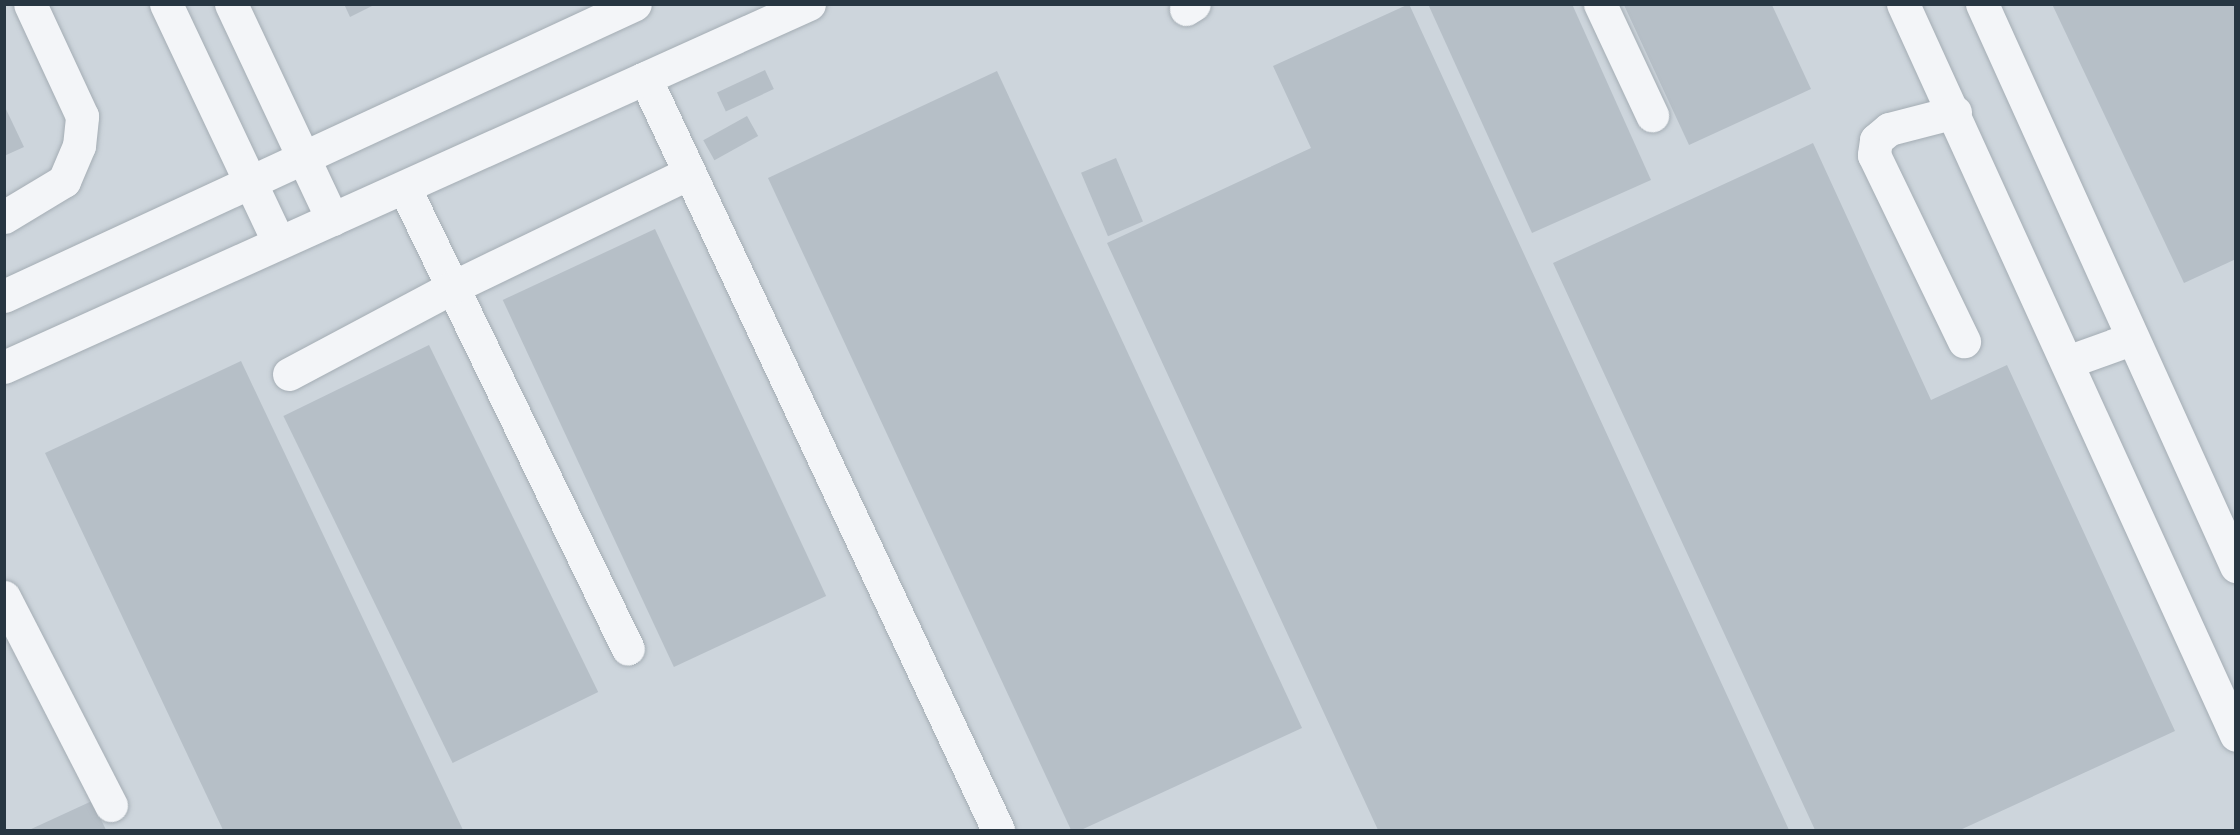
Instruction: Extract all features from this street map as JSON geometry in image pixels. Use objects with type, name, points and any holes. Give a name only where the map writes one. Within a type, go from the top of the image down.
[{"type":"street","points":[[4,218],[64,181],[79,146],[82,116],[30,4]]},
{"type":"street","points":[[166,4],[249,184],[279,243]]},
{"type":"street","points":[[231,4],[301,159],[332,219]]},
{"type":"street","points":[[4,296],[635,4]]},
{"type":"street","points":[[4,366],[809,4]]},
{"type":"street","points":[[1600,4],[1652,115]]},
{"type":"street","points":[[1903,4],[1955,112],[2235,735]]},
{"type":"street","points":[[1982,4],[2235,566]]},
{"type":"street","points":[[645,78],[998,831]]},
{"type":"street","points":[[1955,112],[1889,129],[1876,140],[1874,155],[1964,341]]},
{"type":"street","points":[[289,374],[451,288],[689,173]]},
{"type":"street","points":[[404,187],[628,649]]},
{"type":"street","points":[[2067,362],[2132,339]]},
{"type":"street","points":[[4,597],[111,805]]},
{"type":"shaded area","points":[[5,5],[2235,5],[2235,830],[5,830]]},
{"type":"building","points":[[344,4],[376,4],[350,17]]},
{"type":"building","points":[[1409,4],[1789,830],[1378,830],[1107,243],[1311,148],[1273,66]]},
{"type":"building","points":[[1428,4],[1572,4],[1651,180],[1532,233]]},
{"type":"building","points":[[2052,4],[2236,4],[2236,259],[2184,283]]},
{"type":"building","points":[[1624,5],[1772,5],[1811,89],[1689,145]]},
{"type":"building","points":[[765,70],[774,89],[726,111],[717,92]]},
{"type":"building","points":[[997,71],[1302,728],[1081,830],[1071,830],[768,178]]},
{"type":"building","points":[[4,105],[24,147],[4,156]]},
{"type":"building","points":[[747,116],[758,136],[714,160],[703,140]]},
{"type":"building","points":[[1813,143],[1931,400],[2007,365],[2175,731],[1960,830],[1815,830],[1553,263]]},
{"type":"building","points":[[1116,158],[1143,222],[1108,236],[1081,173]]},
{"type":"building","points":[[655,229],[826,596],[674,667],[503,300]]},
{"type":"building","points":[[429,345],[598,692],[453,763],[283,416]]},
{"type":"building","points":[[241,361],[463,830],[223,830],[45,453]]},
{"type":"building","points":[[92,801],[106,830],[29,830]]}]
